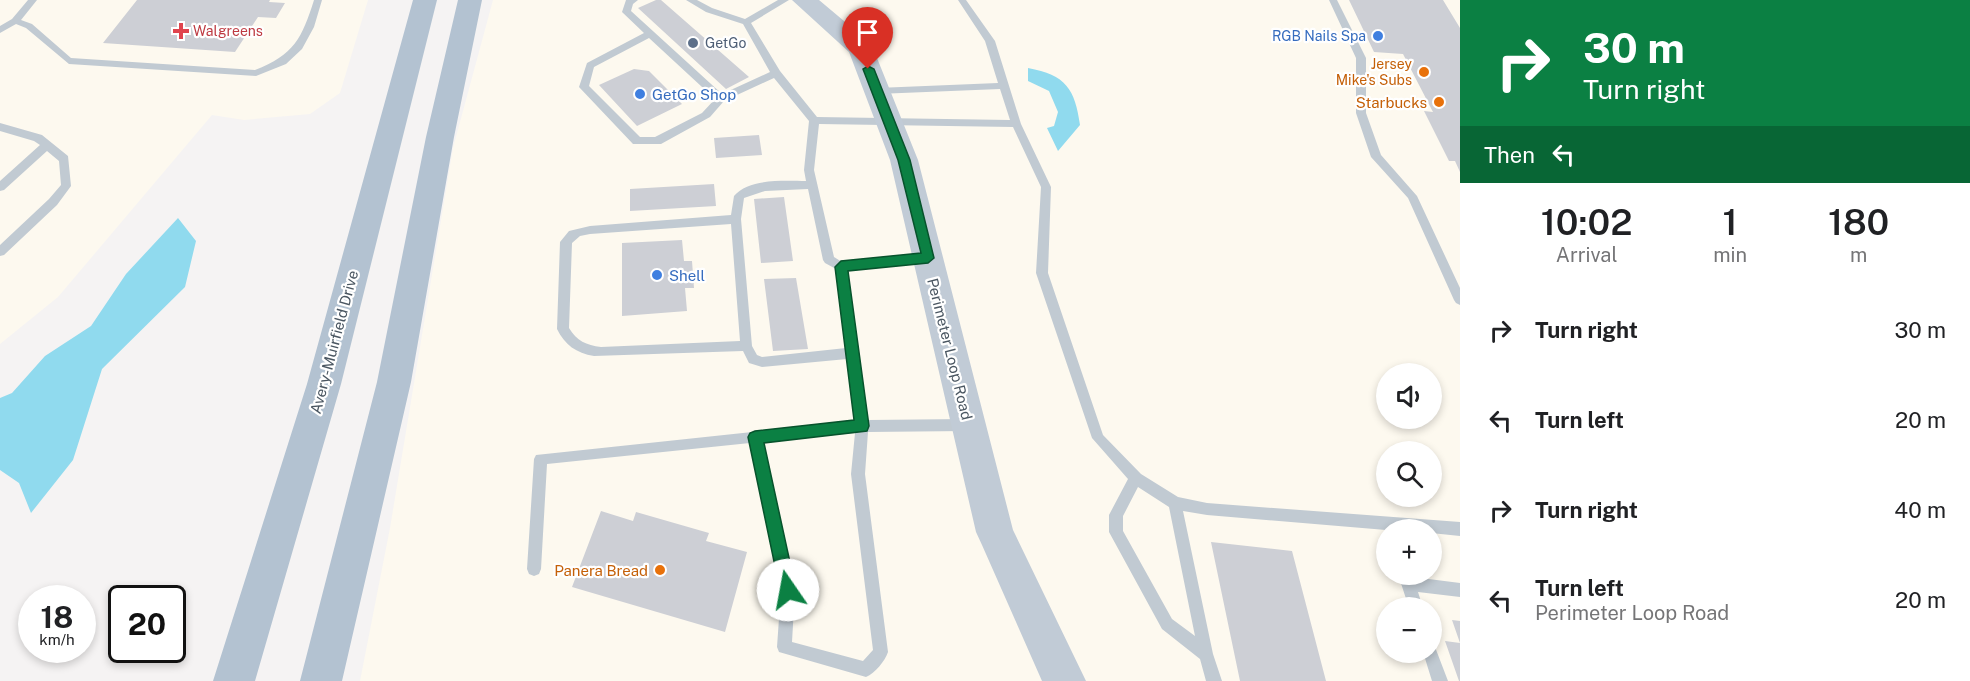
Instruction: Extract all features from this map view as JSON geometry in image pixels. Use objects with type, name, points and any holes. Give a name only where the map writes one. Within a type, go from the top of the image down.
[{"type":"main road","name":"Avery-Muirfield Drive","points":[[234,681],[324,384],[425,0]]},
{"type":"main road","points":[[321,681],[394,382],[440,137],[470,0]]},
{"type":"main road","points":[[462,41],[482,0]]},
{"type":"street","name":"Perimeter Loop Road","points":[[804,0],[860,48],[890,123],[904,160],[995,532],[1052,659],[1065,681]]},
{"type":"lane","points":[[0,30],[15,21],[33,0]]},
{"type":"lane","points":[[15,21],[29,26],[69,62],[256,73],[277,66],[292,56],[307,33],[318,0]]},
{"type":"lane","points":[[634,0],[629,2],[626,12],[721,99]]},
{"type":"lane","points":[[690,0],[709,10],[746,22],[776,73],[814,120],[809,170],[829,260],[841,267],[928,258]]},
{"type":"lane","points":[[746,22],[785,0]]},
{"type":"lane","points":[[963,0],[990,41],[1016,124],[1046,188],[1042,273],[1098,438],[1136,478],[1175,503],[1207,509],[1376,526]]},
{"type":"lane","points":[[1333,0],[1361,58],[1361,112],[1376,157],[1412,196],[1460,300]]},
{"type":"lane","points":[[650,34],[590,65],[584,87],[637,141],[657,141],[706,115],[721,99],[776,73]]},
{"type":"lane","points":[[877,91],[1004,86]]},
{"type":"lane","points":[[814,120],[1016,124]]},
{"type":"lane","points":[[0,126],[38,138],[64,159],[66,186],[53,202],[0,252]]},
{"type":"lane","points":[[0,187],[47,146]]},
{"type":"lane","points":[[812,185],[761,187],[747,190],[739,196],[736,219],[746,346],[753,359],[762,362],[852,353]]},
{"type":"lane","points":[[736,219],[577,231],[570,235],[566,242],[563,329],[568,339],[577,347],[589,352],[746,346]]},
{"type":"lane","points":[[755,437],[788,590],[784,647],[866,669],[880,652],[858,474],[862,426],[841,267]]},
{"type":"lane","points":[[534,569],[541,459],[862,426],[969,425]]},
{"type":"lane","points":[[1136,478],[1116,515],[1116,532],[1167,624],[1206,654]]},
{"type":"lane","points":[[1175,503],[1206,654],[1214,681]]},
{"type":"lane","points":[[1442,529],[1460,530]]},
{"type":"lane","points":[[1435,585],[1460,590]]},
{"type":"lane","points":[[1434,663],[1440,681]]},
{"type":"shaded area","points":[[0,0],[368,0],[340,93],[310,114],[244,120],[212,115],[58,297],[0,344]]},
{"type":"shaded area","points":[[493,0],[1460,0],[1460,681],[360,681],[390,528],[453,148]]},
{"type":"water","points":[[1028,68],[1060,80],[1075,102],[1080,125],[1058,151],[1047,128],[1054,126],[1058,112],[1049,91],[1028,81]]},
{"type":"water","points":[[178,218],[196,241],[185,287],[102,369],[73,460],[31,513],[19,483],[0,470],[0,398],[12,393],[45,356],[91,326],[126,274]]},
{"type":"building","name":"Walgreens","points":[[137,0],[270,0],[269,2],[285,3],[276,18],[258,17],[235,52],[103,43]]},
{"type":"building","name":"GetGo","points":[[661,0],[749,77],[726,89],[638,8]]},
{"type":"building","points":[[1349,0],[1443,0],[1460,28],[1460,172],[1455,161],[1449,161],[1424,111],[1433,112],[1403,54],[1374,52]]},
{"type":"building","name":"GetGo Shop","points":[[634,69],[649,71],[682,104],[637,126],[599,85]]},
{"type":"building","points":[[759,135],[762,155],[716,158],[714,138]]},
{"type":"building","points":[[714,184],[716,206],[630,211],[630,189]]},
{"type":"building","points":[[784,197],[793,261],[761,263],[754,199]]},
{"type":"building","name":"Shell","points":[[682,240],[684,261],[692,261],[694,288],[685,288],[687,311],[622,316],[622,243]]},
{"type":"building","points":[[796,278],[808,349],[773,351],[764,279]]},
{"type":"building","name":"Panera Bread","points":[[601,511],[633,521],[636,512],[709,533],[706,541],[747,552],[725,632],[572,587]]},
{"type":"building","points":[[1211,542],[1292,551],[1326,681],[1240,681]]},
{"type":"building","points":[[1452,620],[1460,621],[1460,643]]},
{"type":"building","points":[[1445,641],[1460,643],[1460,681],[1459,681]]},
{"type":"place","name":"Walgreens","points":[[181,31]]},
{"type":"place","name":"RGB Nails Spa","points":[[1378,36]]},
{"type":"place","name":"GetGo","points":[[693,43]]},
{"type":"place","name":"Jersey Mike's Subs","points":[[1424,72]]},
{"type":"place","name":"GetGo Shop","points":[[640,94]]},
{"type":"place","name":"Starbucks","points":[[1439,102]]},
{"type":"place","name":"Shell","points":[[657,275]]},
{"type":"place","name":"Panera Bread","points":[[660,570]]},
{"type":"route","points":[[788,590],[755,437],[862,426],[841,267],[928,258],[904,160],[868,69]]}]
